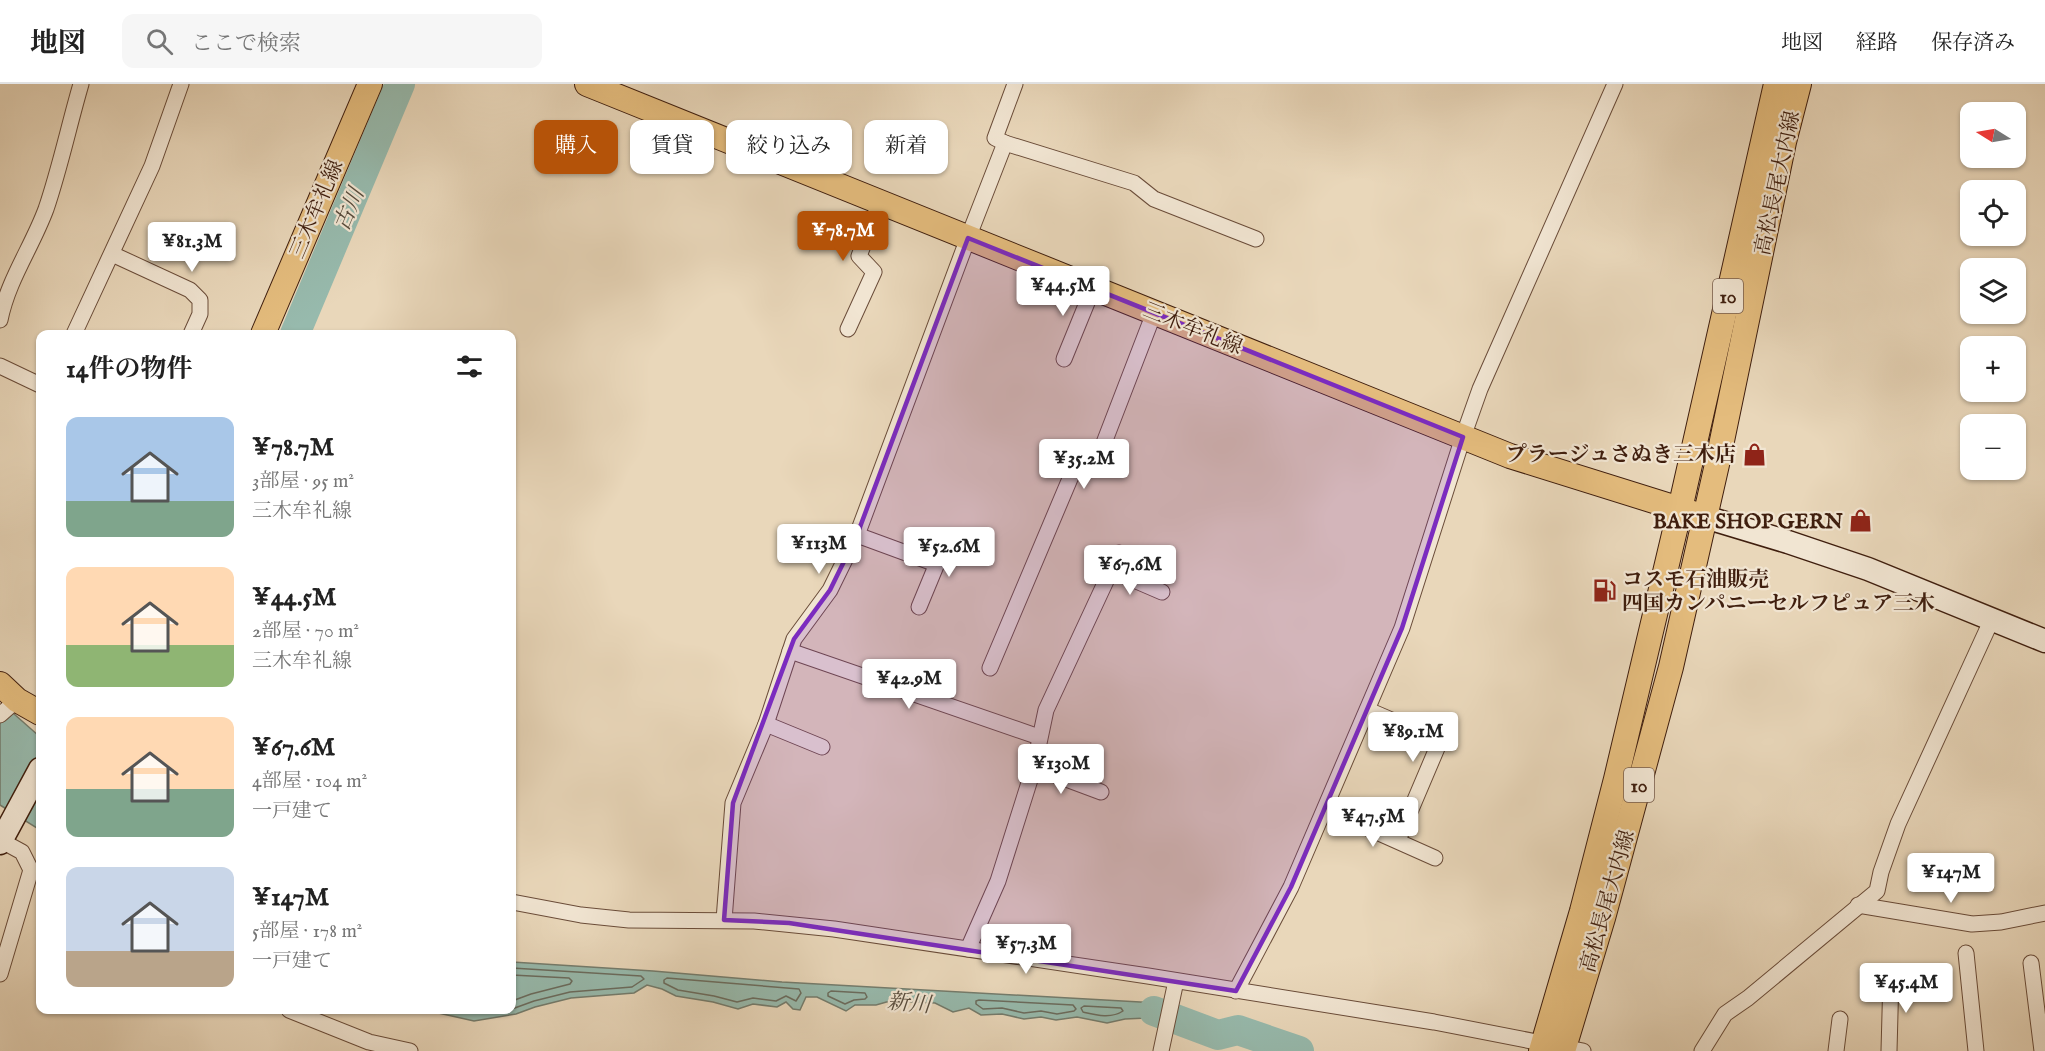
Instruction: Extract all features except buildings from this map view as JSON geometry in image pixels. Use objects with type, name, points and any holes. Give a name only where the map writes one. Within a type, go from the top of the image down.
[{"type":"main road","name":"三木牟礼線","points":[[265,330],[370,84]]},
{"type":"main road","name":"三木牟礼線","points":[[587,84],[1510,456],[1705,517]]},
{"type":"main road","name":"高松長尾大内線","points":[[1559,1049],[1582,911],[1608,812],[1680,509],[1776,84]]},
{"type":"main road","name":"高松長尾大内線","points":[[1559,1049],[1603,918],[1671,667],[1798,84]]},
{"type":"main road","points":[[6,702],[36,712]]},
{"type":"street","points":[[0,320],[3,302],[28,253],[46,208],[81,84]]},
{"type":"street","points":[[82,330],[152,166],[181,84]]},
{"type":"street","points":[[1015,84],[995,138],[1134,183],[1154,199],[1256,239]]},
{"type":"street","points":[[1236,991],[1291,887],[1368,710],[1402,628],[1480,389],[1615,84]]},
{"type":"street","points":[[724,920],[733,803],[766,724],[794,639],[830,590],[856,535],[1005,142]]},
{"type":"street","points":[[848,329],[874,272],[859,256],[880,202]]},
{"type":"street","points":[[112,255],[190,290],[200,300],[200,314],[193,330]]},
{"type":"street","points":[[1064,359],[1093,288]]},
{"type":"street","points":[[990,668],[1080,455],[1097,461],[1154,313]]},
{"type":"street","points":[[0,366],[36,383]]},
{"type":"street","points":[[1705,517],[1868,569],[2045,641]]},
{"type":"street","points":[[856,535],[936,564]]},
{"type":"street","points":[[920,607],[948,537]]},
{"type":"street","points":[[968,949],[998,881],[1034,767],[1046,710],[1119,553]]},
{"type":"street","points":[[1111,570],[1162,592]]},
{"type":"street","points":[[1702,1051],[1725,1014],[1748,998],[1877,891],[1881,872],[1898,824],[1992,619]]},
{"type":"street","points":[[790,651],[1039,737]]},
{"type":"street","points":[[1368,710],[1440,741],[1398,840]]},
{"type":"street","points":[[766,724],[822,747]]},
{"type":"street","points":[[1034,767],[1101,792]]},
{"type":"street","points":[[0,974],[36,873],[22,852],[1,841],[36,777]]},
{"type":"street","points":[[1325,809],[1435,858]]},
{"type":"street","points":[[516,903],[581,915],[629,920],[789,923],[1434,1022],[1559,1049]]},
{"type":"street","points":[[1858,905],[1972,924],[2001,922],[2045,913]]},
{"type":"street","points":[[1966,953],[1976,1051]]},
{"type":"street","points":[[2031,963],[2042,1051]]},
{"type":"street","points":[[1888,1051],[1891,976]]},
{"type":"street","points":[[1161,1051],[1176,981]]},
{"type":"street","points":[[299,1014],[369,1042],[410,1051]]},
{"type":"street","points":[[1836,1051],[1840,1019]]},
{"type":"highlighted area","points":[[968,238],[1463,437],[1402,628],[1291,887],[1236,991],[789,923],[724,920],[733,803],[794,639],[830,590],[857,535]]},
{"type":"water","points":[[5,706],[36,733],[36,828],[0,805],[0,707]]},
{"type":"water","points":[[516,962],[782,982],[1158,1003],[1197,1015],[1194,1026],[1147,1018],[1107,1023],[1077,1017],[1056,1020],[1041,1017],[1024,1019],[1002,1014],[981,1015],[969,1008],[953,1012],[935,1003],[890,1001],[876,1005],[855,1005],[846,1011],[817,997],[806,997],[800,1010],[793,1009],[786,1002],[777,1007],[753,1004],[738,1009],[676,996],[647,985],[634,993],[571,998],[516,1014]]},
{"type":"water","points":[[443,1014],[516,1014],[474,1021]]},
{"type":"waterway","name":"古川","points":[[297,330],[400,84]]},
{"type":"waterway","name":"新川","points":[[1154,1011],[1218,1035],[1238,1030],[1299,1051]]},
{"type":"place","name":"プラージュさぬき三木店","points":[[1754,454]]},
{"type":"place","name":"BAKE SHOP GERN","points":[[1861,521]]},
{"type":"place","name":"コスモ石油販売 四国カンパニーセルフピュア三木","points":[[1604,591]]}]
